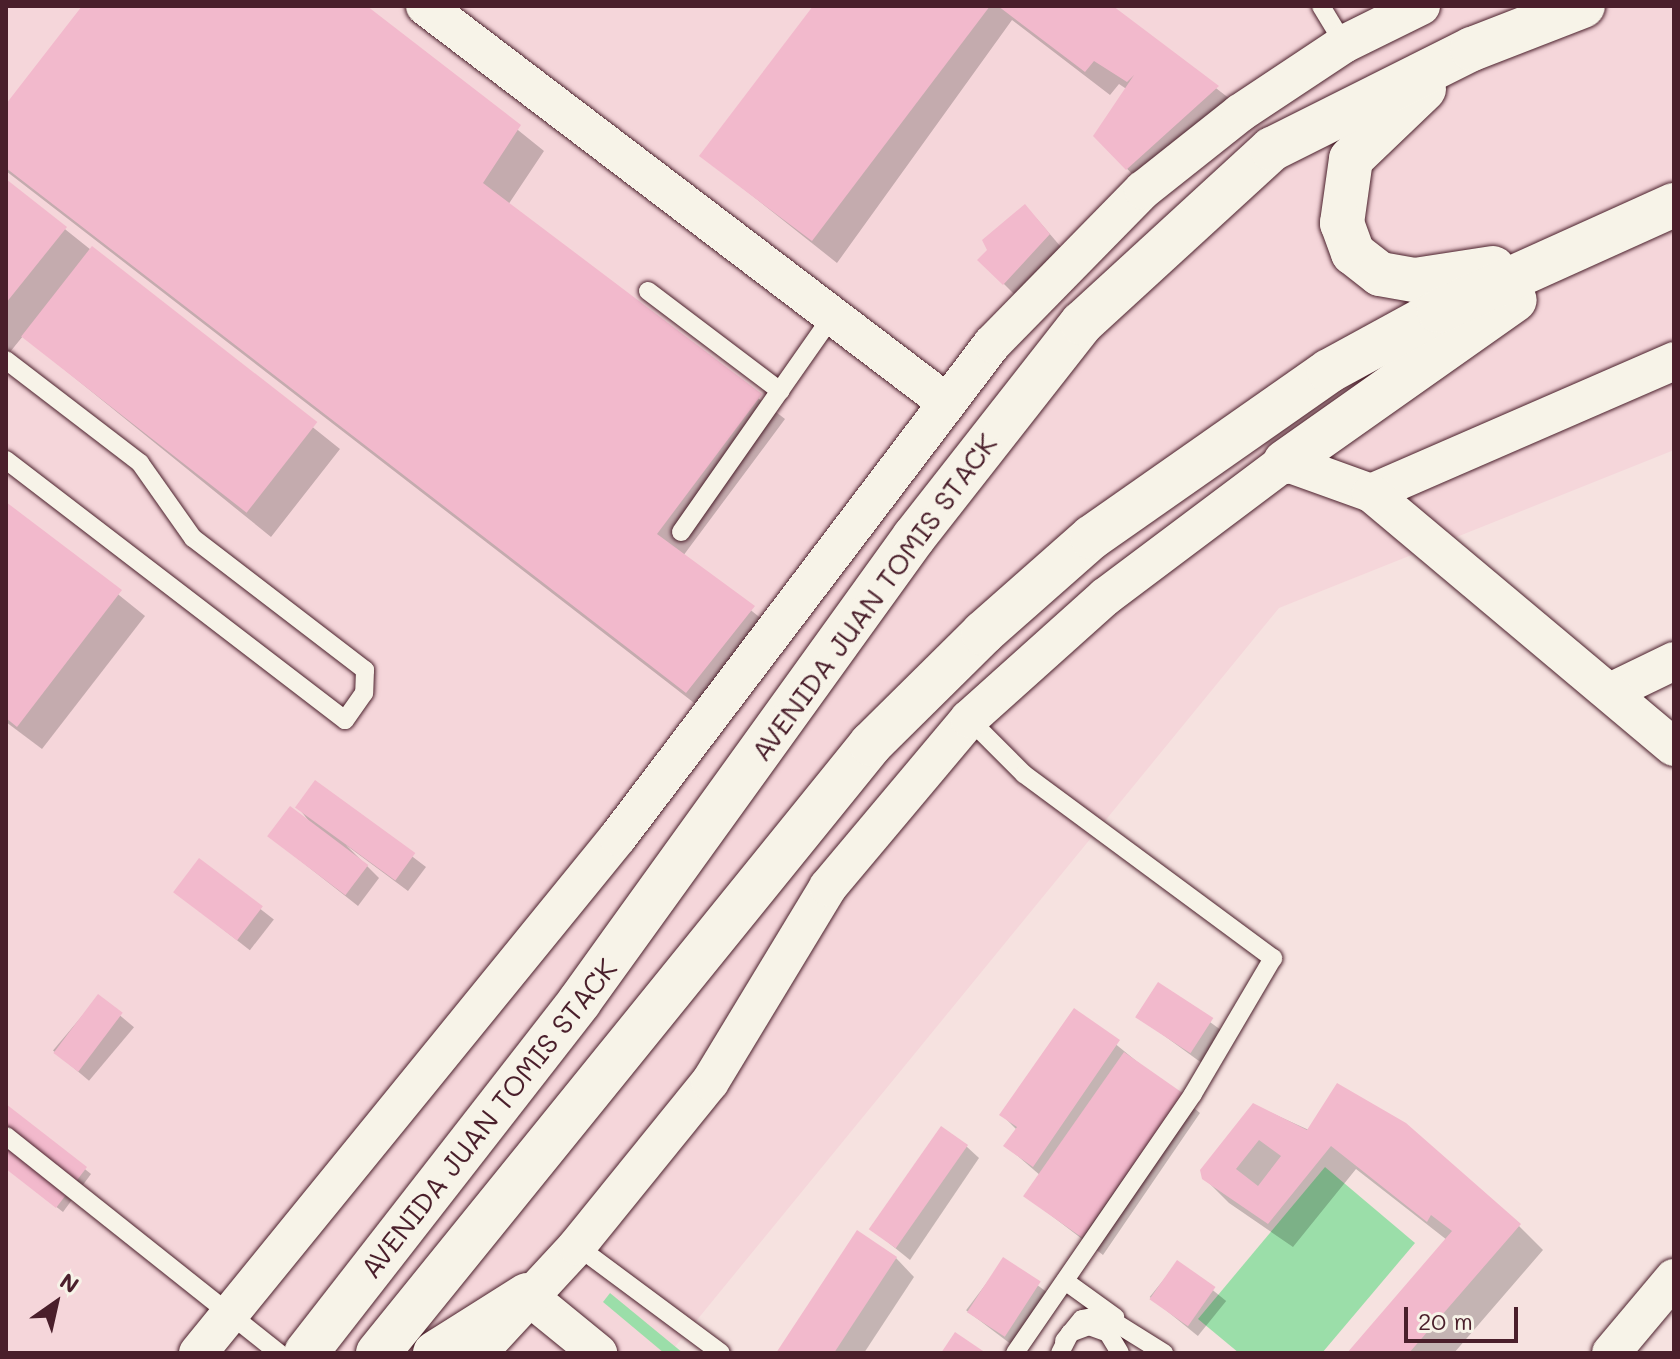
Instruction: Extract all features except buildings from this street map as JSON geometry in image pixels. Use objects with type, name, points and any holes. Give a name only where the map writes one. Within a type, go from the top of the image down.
[{"type":"main road","name":"AVENIDA JUAN TOMIS STACK","points":[[306,1353],[579,1002],[914,537],[1082,323],[1272,149],[1472,49],[1583,6]]},
{"type":"main road","points":[[1472,49],[1383,121],[1351,159],[1342,223],[1353,253],[1380,274],[1448,278],[1645,218]]},
{"type":"main road","name":"AVENIDA JUAN TOMIS STACK","points":[[378,1353],[871,744],[983,633],[1092,537],[1329,371],[1439,311],[1645,218]]},
{"type":"main road","points":[[1285,462],[1645,218]]},
{"type":"main road","points":[[435,1353],[527,1295]]},
{"type":"street","points":[[425,6],[946,402]]},
{"type":"street","name":"AVENIDA JUAN TOMIS STACK","points":[[198,1353],[618,837],[992,344],[1143,190],[1344,44],[1411,8]]},
{"type":"street","points":[[1371,493],[1674,361]]},
{"type":"street","points":[[478,1353],[527,1295],[577,1246],[710,1082],[828,887],[969,719],[1105,597],[1285,462],[1371,493],[1674,747]]},
{"type":"street","points":[[1610,692],[1674,661]]},
{"type":"street","points":[[1611,1353],[1674,1278]]},
{"type":"street","points":[[527,1295],[598,1353]]},
{"type":"lane","points":[[1321,6],[1344,44]]},
{"type":"lane","points":[[648,291],[780,391]]},
{"type":"lane","points":[[681,532],[832,316]]},
{"type":"lane","points":[[6,360],[140,463],[193,538],[365,670],[364,693],[345,720],[6,460]]},
{"type":"lane","points":[[969,719],[1024,774],[1273,958],[1193,1094],[1015,1353]]},
{"type":"lane","points":[[6,1136],[279,1353]]},
{"type":"lane","points":[[577,1246],[721,1353]]},
{"type":"lane","points":[[1065,1281],[1164,1353]]},
{"type":"lane","points":[[1062,1347],[1091,1315],[1137,1332]]},
{"type":"lane","points":[[1062,1347],[1080,1329],[1100,1328],[1120,1353]]},
{"type":"shaded area","points":[[6,6],[1674,6],[1674,450],[1279,608],[670,1353],[6,1353]]},
{"type":"green space","points":[[1325,1167],[1415,1243],[1322,1353],[1239,1353],[1198,1319]]},
{"type":"green space","points":[[610,1293],[683,1353],[664,1353],[603,1302]]}]
